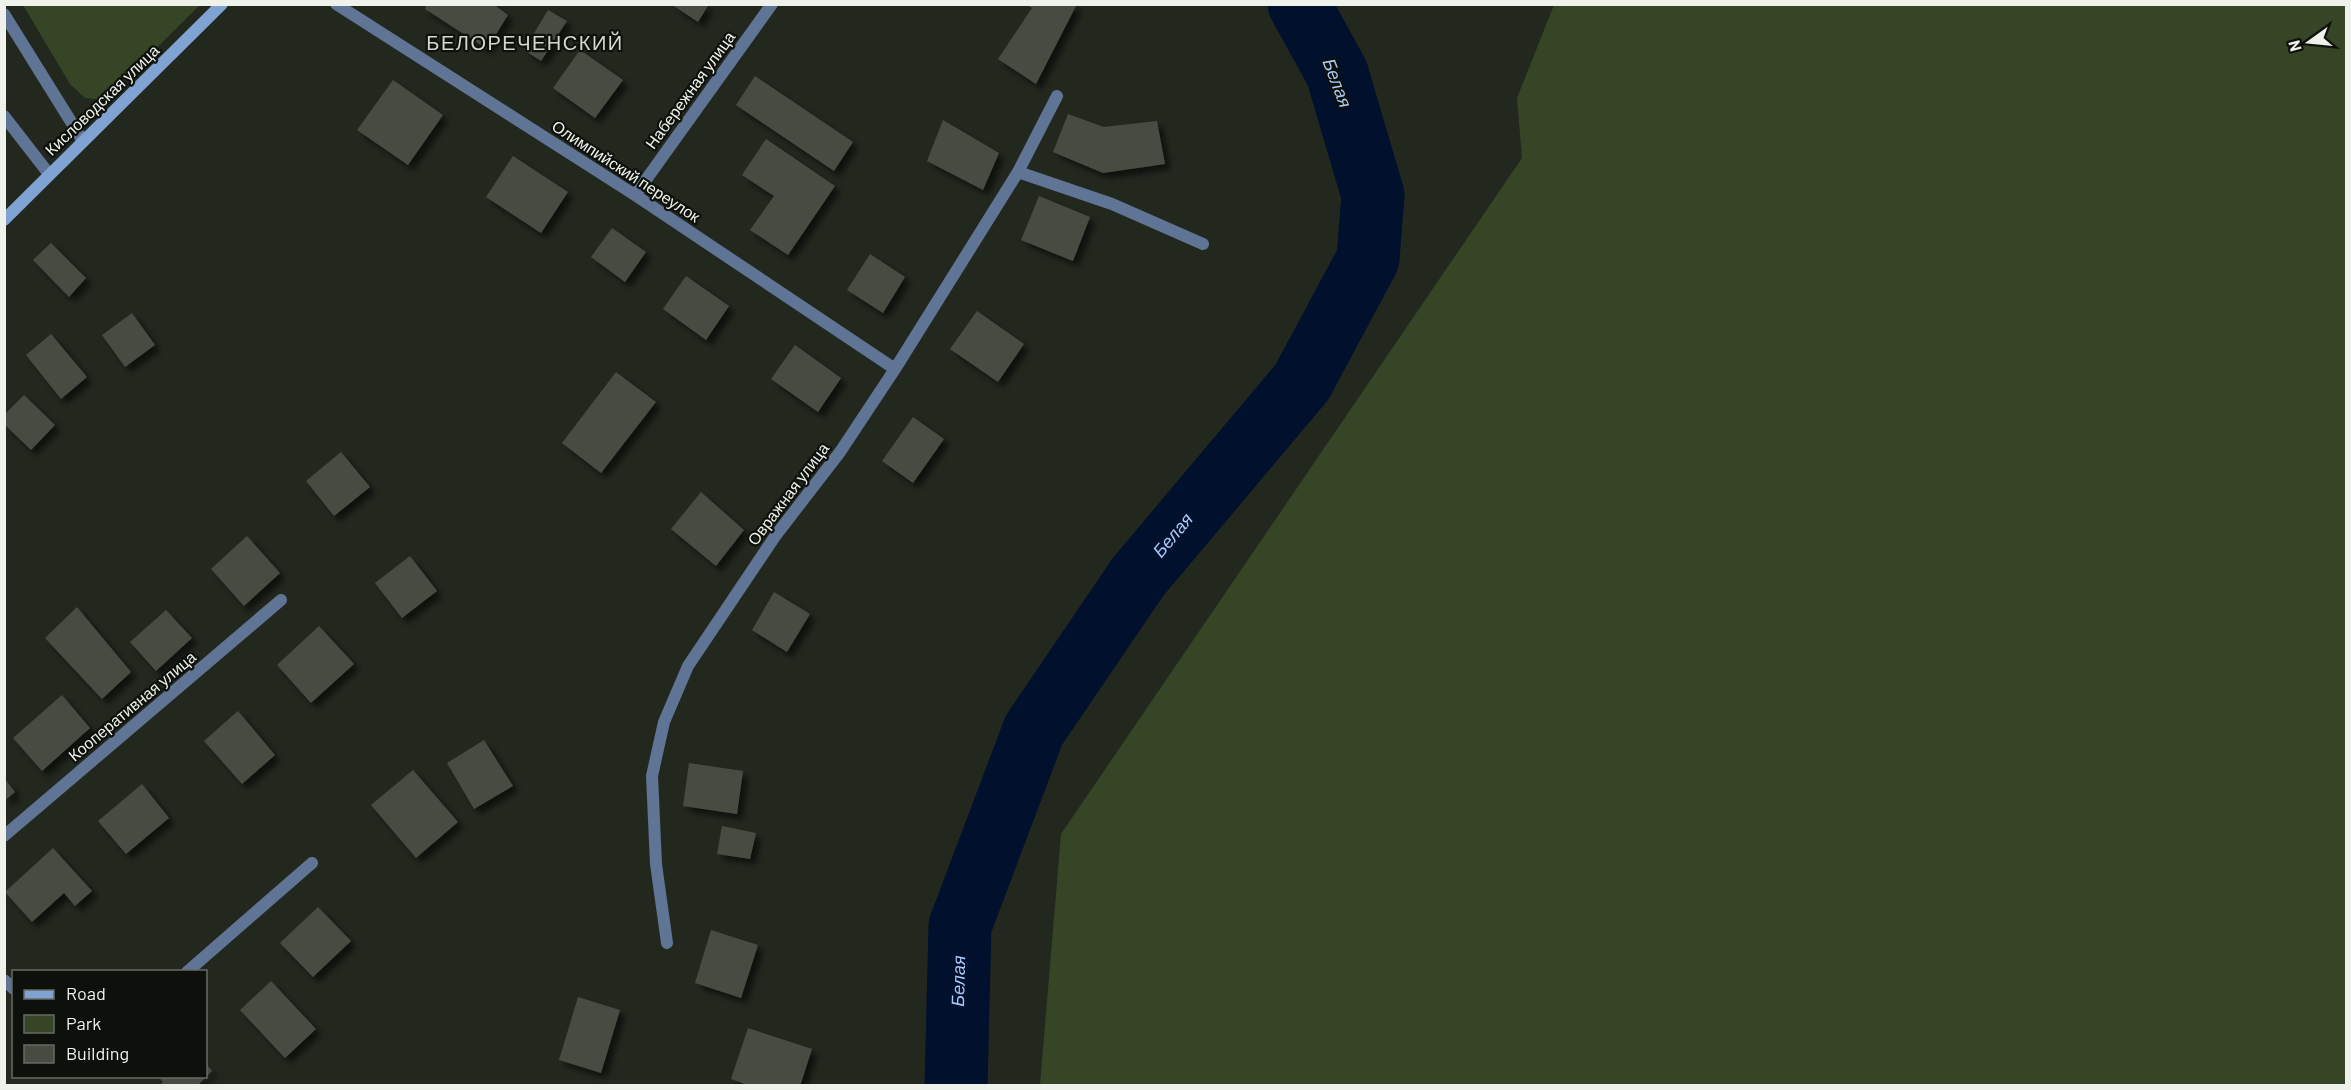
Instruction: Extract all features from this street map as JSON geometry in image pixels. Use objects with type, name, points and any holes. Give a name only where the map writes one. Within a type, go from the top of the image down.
[{"type":"street","name":"Кисловодская улица","points":[[4,219],[222,4]]},
{"type":"street","name":"Олимпийский переулок","points":[[336,4],[635,195],[895,369]]},
{"type":"street","name":"Набережная улица","points":[[635,195],[772,4]]},
{"type":"street","points":[[4,14],[83,141]]},
{"type":"street","name":"Овражная улица","points":[[667,943],[656,864],[652,776],[664,722],[688,666],[776,535],[840,452],[895,369],[1018,172],[1057,96]]},
{"type":"street","points":[[4,116],[49,174]]},
{"type":"street","points":[[1018,172],[1112,204],[1203,244]]},
{"type":"street","name":"Кооперативная улица","points":[[4,836],[281,600]]},
{"type":"street","points":[[189,970],[312,863]]},
{"type":"green space","points":[[23,5],[200,5],[104,100],[85,98],[70,84]]},
{"type":"green space","points":[[1554,5],[2346,5],[2346,1085],[1040,1085],[1061,834],[1522,158],[1517,98]]},
{"type":"building","points":[[427,4],[493,4],[508,15],[487,49],[425,9]]},
{"type":"building","points":[[671,4],[709,4],[698,22]]},
{"type":"building","points":[[1026,4],[1077,4],[1036,84],[998,59],[1032,8]]},
{"type":"building","points":[[548,10],[567,21],[541,61],[524,50]]},
{"type":"building","points":[[580,50],[623,80],[595,118],[553,88]]},
{"type":"building","points":[[755,76],[853,142],[834,171],[736,105]]},
{"type":"building","points":[[393,80],[443,115],[408,165],[357,130]]},
{"type":"building","points":[[1068,114],[1104,127],[1157,121],[1165,164],[1103,173],[1053,152]]},
{"type":"building","points":[[943,120],[999,153],[983,190],[927,161]]},
{"type":"building","points":[[766,139],[835,186],[788,255],[750,230],[774,196],[742,175]]},
{"type":"building","points":[[513,156],[568,192],[541,233],[486,197]]},
{"type":"building","points":[[1039,196],[1090,217],[1073,261],[1021,240]]},
{"type":"building","points":[[612,228],[646,252],[625,282],[591,257]]},
{"type":"building","points":[[51,243],[86,278],[69,297],[33,260]]},
{"type":"building","points":[[870,254],[905,277],[883,313],[847,290]]},
{"type":"building","points":[[686,276],[729,306],[706,340],[663,309]]},
{"type":"building","points":[[977,311],[1024,344],[998,382],[950,349]]},
{"type":"building","points":[[132,313],[155,345],[125,367],[102,335]]},
{"type":"building","points":[[51,334],[87,377],[61,399],[26,355]]},
{"type":"building","points":[[795,345],[841,378],[818,412],[771,379]]},
{"type":"building","points":[[616,372],[656,402],[601,473],[562,443]]},
{"type":"building","points":[[24,395],[55,425],[31,450],[4,424],[4,415]]},
{"type":"building","points":[[913,417],[944,439],[913,483],[882,461]]},
{"type":"building","points":[[341,452],[370,487],[334,516],[306,481]]},
{"type":"building","points":[[701,492],[744,530],[716,566],[671,529]]},
{"type":"building","points":[[247,536],[280,573],[244,606],[211,569]]},
{"type":"building","points":[[410,556],[437,591],[402,618],[375,583]]},
{"type":"building","points":[[774,592],[810,614],[787,652],[752,630]]},
{"type":"building","points":[[77,607],[131,672],[102,699],[45,638]]},
{"type":"building","points":[[166,610],[192,638],[156,671],[130,642]]},
{"type":"building","points":[[319,626],[354,664],[311,703],[277,665]]},
{"type":"building","points":[[62,695],[90,728],[42,771],[13,738]]},
{"type":"building","points":[[238,711],[275,755],[242,784],[204,741]]},
{"type":"building","points":[[484,740],[513,786],[474,809],[447,763]]},
{"type":"building","points":[[689,763],[743,771],[737,814],[683,806]]},
{"type":"building","points":[[413,770],[458,822],[416,858],[371,805]]},
{"type":"building","points":[[4,778],[15,792],[4,801]]},
{"type":"building","points":[[142,784],[169,818],[126,854],[98,821]]},
{"type":"building","points":[[722,826],[756,833],[750,859],[717,854]]},
{"type":"building","points":[[53,848],[92,891],[75,906],[64,893],[32,922],[5,892]]},
{"type":"building","points":[[318,907],[351,941],[313,977],[280,943]]},
{"type":"building","points":[[711,930],[758,945],[741,998],[695,983]]},
{"type":"building","points":[[271,981],[316,1029],[285,1058],[240,1010]]},
{"type":"building","points":[[578,997],[620,1010],[601,1073],[559,1060]]},
{"type":"building","points":[[748,1028],[812,1049],[800,1086],[750,1086],[731,1079]]},
{"type":"building","points":[[207,1065],[212,1071],[207,1076]]},
{"type":"building","points":[[160,1078],[205,1078],[197,1086],[159,1086],[163,1082]]},
{"type":"waterway","name":"Белая","points":[[956,1086],[960,926],[1034,730],[1138,577],[1302,382],[1368,259],[1373,195],[1337,73],[1299,4]]},
{"type":"district","name":"БЕЛОРЕЧЕНСКИЙ","points":[[525,43]]}]
